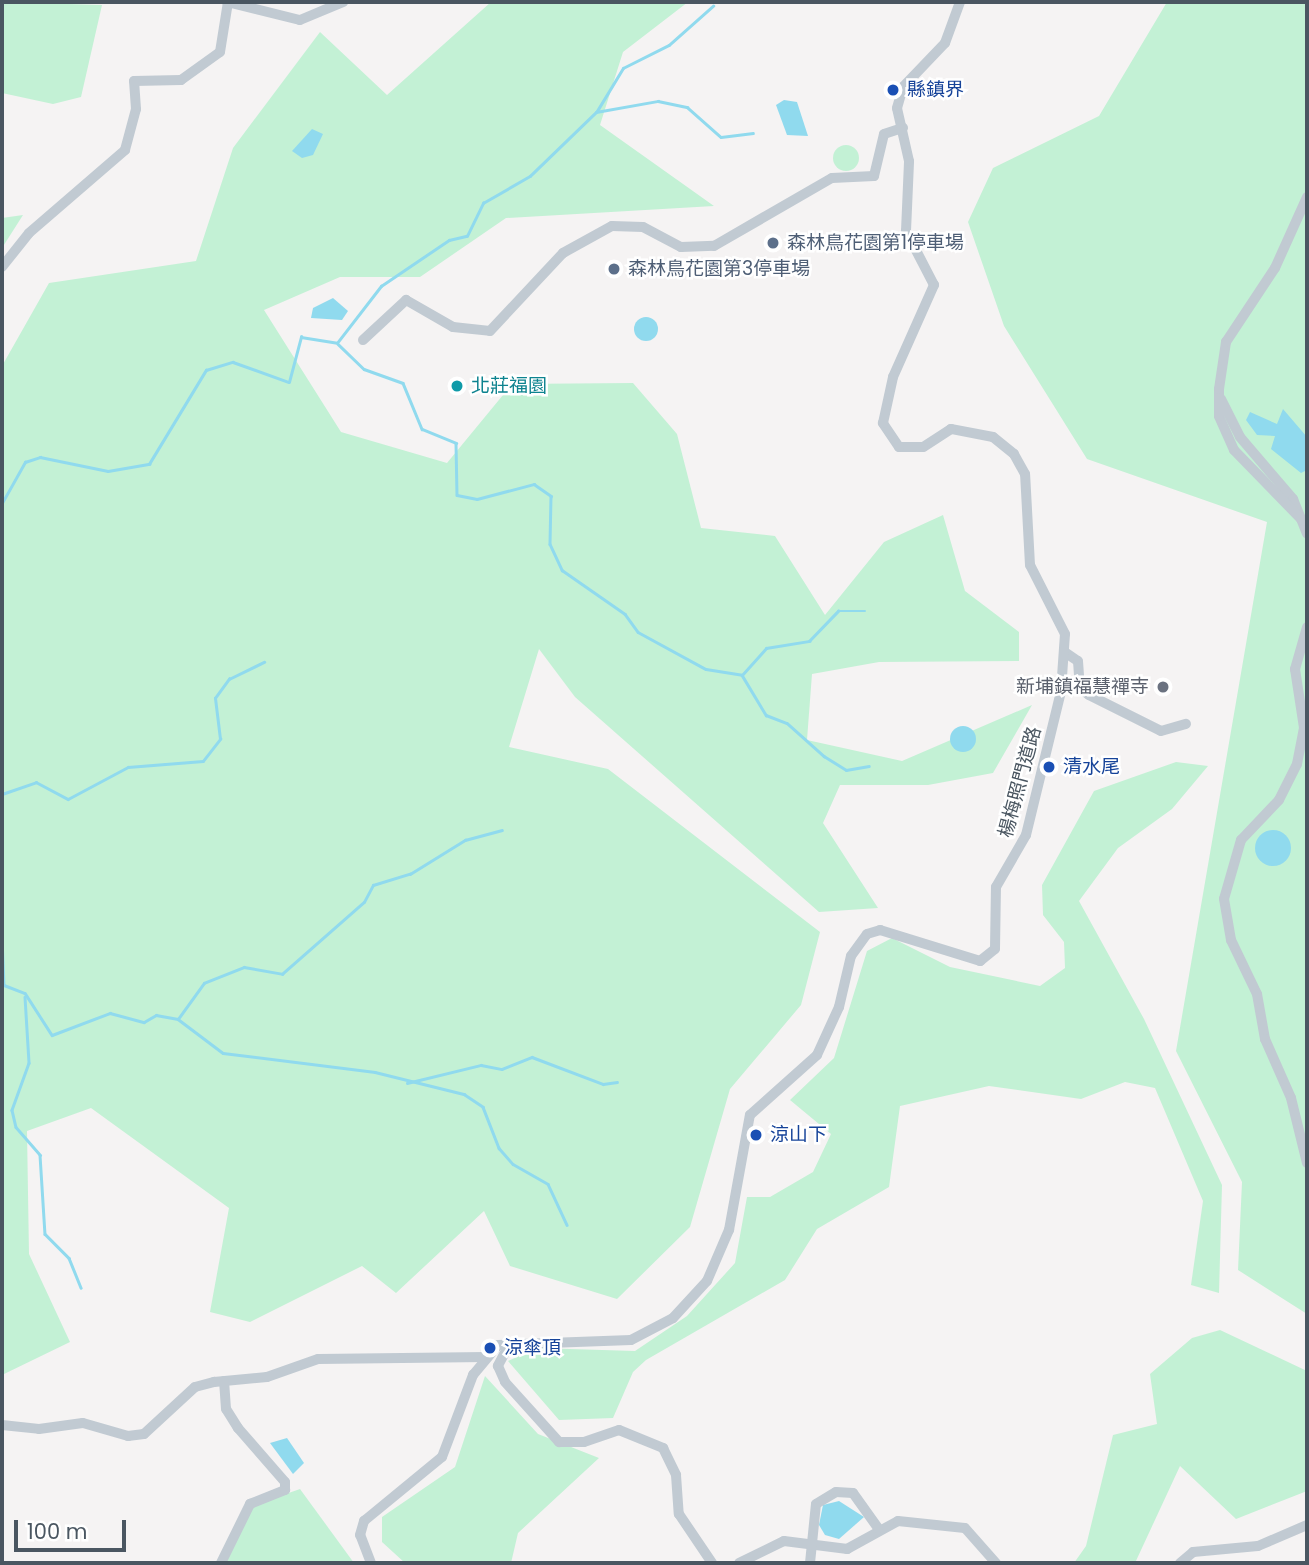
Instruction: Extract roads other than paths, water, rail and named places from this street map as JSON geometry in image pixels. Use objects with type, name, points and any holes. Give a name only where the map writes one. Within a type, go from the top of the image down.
[{"type":"street","points":[[2,267],[29,233],[125,150],[136,109],[134,81],[181,80],[220,52],[227,2],[300,20],[343,2]]},
{"type":"street","name":"楊梅照門道路","points":[[371,1563],[359,1535],[364,1521],[442,1457],[464,1391],[486,1357],[510,1343],[631,1340],[673,1318],[707,1281],[729,1230],[750,1115],[817,1055],[839,1007],[852,956],[867,934],[880,930],[980,961],[995,949],[998,881],[1026,835],[1066,653],[1065,634],[1030,565],[1024,474],[1014,454],[974,431],[951,429],[911,449],[886,433],[893,377],[934,285],[906,231],[910,183],[897,108],[903,87],[945,43],[960,2]]},
{"type":"street","points":[[363,340],[406,300],[453,327],[490,331],[563,253],[612,226],[643,227],[681,247],[714,246],[832,178],[874,176],[884,134],[902,128]]},
{"type":"street","points":[[1307,197],[1275,268],[1226,342],[1219,389],[1241,437],[1293,499],[1307,533]]},
{"type":"street","points":[[1296,218],[1307,211]]},
{"type":"street","points":[[1307,627],[1296,669],[1304,729],[1297,764],[1279,800],[1241,840],[1224,899],[1231,940],[1257,994],[1265,1039],[1291,1098],[1307,1163]]},
{"type":"street","points":[[1066,653],[1078,661],[1080,688],[1089,695],[1161,731],[1186,724]]},
{"type":"street","points":[[510,1343],[498,1366],[505,1382],[559,1442],[584,1442],[619,1430],[663,1448],[676,1475],[679,1514],[712,1563]]},
{"type":"street","points":[[2,1425],[39,1429],[72,1422],[115,1435],[144,1434],[195,1387],[267,1377],[317,1359],[486,1357]]},
{"type":"street","points":[[221,1563],[250,1504],[285,1490],[285,1482],[237,1428],[226,1409],[224,1381]]},
{"type":"street","points":[[810,1563],[816,1504],[836,1492],[853,1493],[878,1528]]},
{"type":"street","points":[[739,1563],[768,1544],[811,1544],[847,1549],[878,1528],[898,1521],[965,1528],[996,1563]]},
{"type":"street","points":[[1180,1563],[1193,1552],[1258,1546],[1307,1525]]},
{"type":"water","points":[[784,100],[797,102],[808,136],[787,135],[776,105]]},
{"type":"water","points":[[312,129],[323,134],[313,155],[302,158],[292,151]]},
{"type":"water","points":[[333,298],[348,311],[342,320],[311,318],[313,308]]},
{"type":"water","points":[[646,317],[654,321],[658,329],[654,337],[646,341],[638,337],[634,329],[638,321]]},
{"type":"water","points":[[1283,409],[1307,437],[1307,470],[1301,473],[1271,449],[1275,436],[1257,435],[1246,420],[1250,412],[1277,424]]},
{"type":"water","points":[[963,726],[972,730],[976,739],[972,748],[963,752],[954,748],[950,739],[954,730]]},
{"type":"water","points":[[1273,830],[1285,836],[1291,848],[1285,860],[1273,866],[1261,860],[1255,848],[1261,836]]},
{"type":"water","points":[[287,1438],[304,1463],[293,1474],[270,1443]]},
{"type":"water","points":[[839,1501],[864,1517],[839,1539],[825,1535],[819,1525],[823,1505]]},
{"type":"waterway","points":[[597,111],[623,68],[669,45],[713,6]]},
{"type":"waterway","points":[[2,503],[25,462],[40,457],[108,471],[149,464],[206,370],[233,362],[289,382],[301,337],[337,343],[381,286],[449,240],[467,236],[483,203],[530,176],[596,112],[658,101],[687,107],[721,137],[753,133]]},
{"type":"waterway","points":[[338,344],[364,369],[403,383],[422,429],[456,443],[457,495],[477,499],[534,484],[551,496],[550,544],[562,570],[625,614],[638,632],[706,669],[742,675],[766,715],[787,723],[824,756],[846,770],[869,766]]},
{"type":"waterway","points":[[742,675],[766,648],[809,641],[838,611],[865,611]]},
{"type":"waterway","points":[[2,794],[36,782],[68,799],[128,767],[203,761],[220,739],[215,698],[229,679],[264,662]]},
{"type":"waterway","points":[[178,1019],[204,983],[244,967],[282,974],[364,902],[373,885],[410,874],[465,840],[502,830]]},
{"type":"waterway","points":[[2,938],[4,985],[25,993],[52,1035],[110,1013],[144,1022],[156,1015],[178,1019],[223,1053],[375,1072],[464,1094],[483,1107],[499,1148],[513,1164],[548,1184],[567,1225]]},
{"type":"waterway","points":[[25,997],[29,1063],[12,1110],[16,1127],[40,1155],[45,1234],[69,1258],[81,1288]]},
{"type":"waterway","points":[[407,1083],[481,1065],[502,1069],[532,1057],[603,1084],[617,1082]]},
{"type":"place","name":"縣鎮界","points":[[893,90]]},
{"type":"place","name":"森林鳥花園第1停車場","points":[[773,243]]},
{"type":"place","name":"森林鳥花園第3停車場","points":[[614,269]]},
{"type":"place","name":"北莊福園","points":[[457,386]]},
{"type":"place","name":"新埔鎮福慧禪寺","points":[[1163,687]]},
{"type":"place","name":"清水尾","points":[[1049,767]]},
{"type":"place","name":"涼山下","points":[[756,1135]]},
{"type":"place","name":"涼傘頂","points":[[490,1348]]}]
